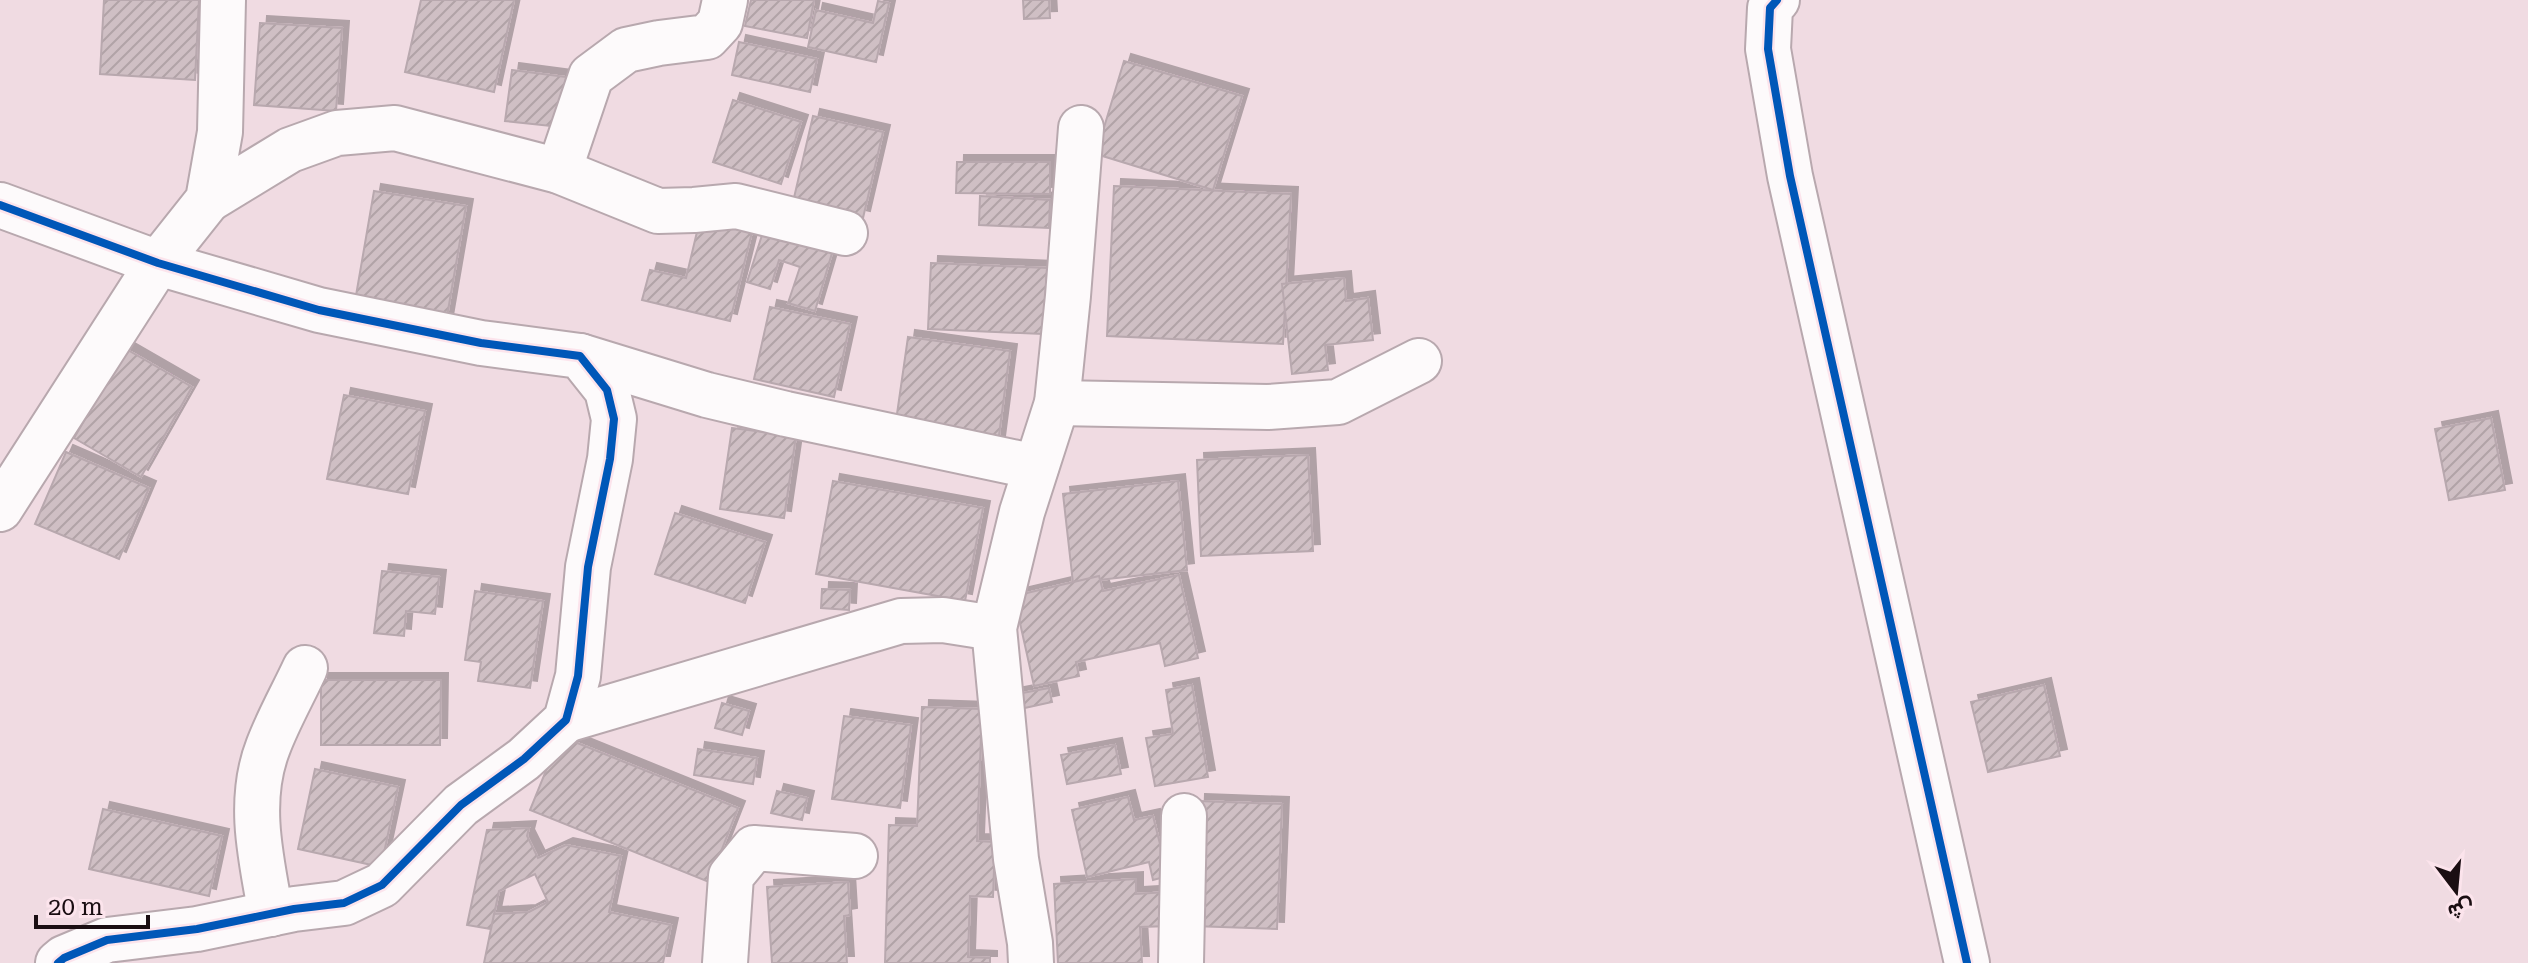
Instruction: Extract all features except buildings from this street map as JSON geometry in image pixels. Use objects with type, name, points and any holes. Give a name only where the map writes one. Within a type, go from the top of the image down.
[{"type":"street","points":[[208,200],[220,132],[223,0]]},
{"type":"street","points":[[559,171],[591,76],[626,50],[707,37],[720,23],[725,0]]},
{"type":"street","points":[[1777,0],[1770,8],[1768,49],[1790,176],[1967,963]]},
{"type":"street","points":[[0,509],[158,263],[208,200],[290,150],[337,133],[395,128],[559,171],[658,211],[736,206],[845,233]]},
{"type":"street","points":[[1031,963],[1016,859],[994,628],[1022,512],[1057,403],[1081,128]]},
{"type":"street","points":[[0,205],[158,263],[319,310],[481,343],[580,356],[707,395],[1036,467]]},
{"type":"street","points":[[566,720],[578,676],[588,567],[610,459],[614,419],[607,390],[580,356]]},
{"type":"street","points":[[1057,403],[1268,407],[1338,402],[1419,361]]},
{"type":"street","points":[[58,963],[107,940],[197,929],[344,903],[382,885],[461,805],[524,759],[566,720],[901,621],[943,620],[994,628]]},
{"type":"street","points":[[271,914],[259,843],[257,798],[267,749],[305,668]]},
{"type":"street","points":[[1181,963],[1184,816]]},
{"type":"street","points":[[725,963],[731,876],[754,848],[855,856]]},
{"type":"cycle path","points":[[1777,0],[1770,8],[1768,49],[1790,176],[1967,963]]},
{"type":"cycle path","points":[[0,205],[158,263],[319,310],[481,343],[580,356],[607,390],[614,419],[610,459],[588,567],[578,676],[566,720],[524,759],[461,805],[382,885],[344,903],[294,909],[197,929],[107,940],[58,963]]}]
